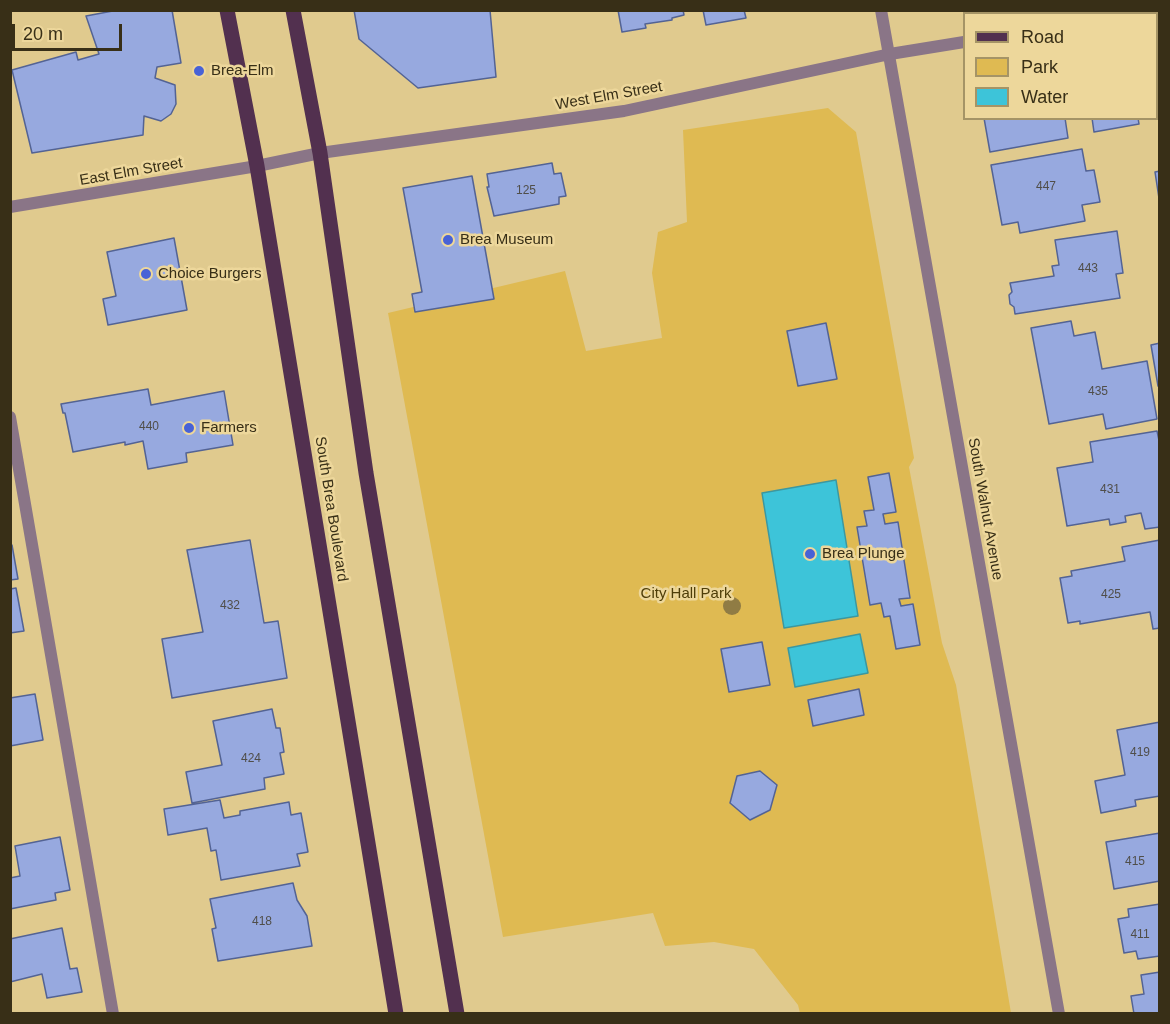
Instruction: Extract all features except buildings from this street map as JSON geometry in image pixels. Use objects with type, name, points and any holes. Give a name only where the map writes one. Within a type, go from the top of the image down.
[{"type":"main road","name":"South Brea Boulevard","points":[[227,10],[257,166],[396,1014]]},
{"type":"main road","points":[[293,10],[320,153],[366,473],[457,1014]]},
{"type":"street","name":"South Walnut Avenue","points":[[881,10],[1059,1014]]},
{"type":"street","name":"West Elm Street","points":[[257,166],[320,153],[624,111],[890,54],[963,42]]},
{"type":"street","name":"East Elm Street","points":[[10,207],[257,166]]},
{"type":"street","points":[[10,417],[113,1014]]},
{"type":"green space","name":"City Hall Park","points":[[828,108],[856,132],[914,458],[909,467],[942,643],[956,685],[1011,1013],[800,1013],[798,1005],[754,949],[714,942],[665,946],[653,913],[503,937],[388,313],[565,271],[586,351],[662,338],[652,273],[658,232],[687,222],[683,130]]},
{"type":"water","name":"Brea Plunge","points":[[836,480],[858,616],[784,628],[762,493]]},
{"type":"water","points":[[860,634],[868,673],[795,687],[788,648]]},
{"type":"place","name":"Brea-Elm","points":[[199,71]]},
{"type":"place","name":"Brea Museum","points":[[448,240]]},
{"type":"place","name":"Choice Burgers","points":[[146,274]]},
{"type":"place","name":"Farmers","points":[[189,428]]},
{"type":"place","name":"Brea Plunge","points":[[810,554]]}]
